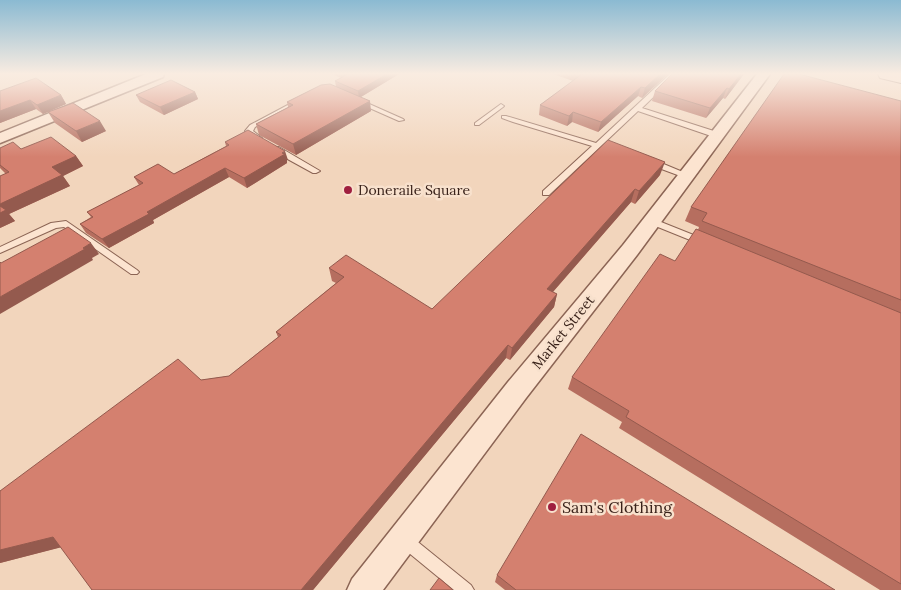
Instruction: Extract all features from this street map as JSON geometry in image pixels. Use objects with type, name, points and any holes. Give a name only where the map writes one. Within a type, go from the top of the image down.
[{"type":"street","points":[[0,138],[90,102]]},
{"type":"street","name":"Market Street","points":[[363,590],[743,102]]},
{"type":"lane","points":[[298,102],[252,126],[249,131],[251,135],[316,171]]},
{"type":"lane","points":[[358,102],[401,120]]},
{"type":"lane","points":[[546,193],[643,102]]},
{"type":"lane","points":[[477,124],[501,106]]},
{"type":"lane","points":[[636,108],[717,135]]},
{"type":"lane","points":[[504,117],[528,126],[556,131],[607,146]]},
{"type":"lane","points":[[642,159],[686,175]]},
{"type":"lane","points":[[651,221],[713,247]]},
{"type":"lane","points":[[1,250],[60,223],[66,224],[134,272]]},
{"type":"lane","points":[[402,539],[466,590]]},
{"type":"building","points":[[0,102],[26,102],[0,111]]},
{"type":"building","points":[[32,102],[45,102],[37,105]]},
{"type":"building","points":[[149,102],[173,102],[160,107]]},
{"type":"building","points":[[287,102],[369,102],[293,144],[256,124],[293,105]]},
{"type":"building","points":[[545,102],[624,102],[601,122],[573,112],[569,116],[540,105]]},
{"type":"building","points":[[689,102],[715,102],[710,108]]},
{"type":"building","points":[[765,102],[901,102],[901,300],[702,221],[707,213],[691,207]]},
{"type":"building","points":[[73,103],[100,121],[76,131],[48,112]]},
{"type":"building","points":[[248,130],[285,151],[282,153],[285,154],[244,178],[225,168],[147,212],[149,214],[102,239],[80,224],[93,217],[87,212],[143,183],[134,177],[158,164],[174,174],[229,145],[225,142]]},
{"type":"building","points":[[51,137],[76,156],[52,167],[62,175],[0,204],[0,176],[9,172],[0,165],[0,148],[13,142],[21,149]]},
{"type":"building","points":[[608,140],[665,162],[639,191],[635,189],[547,289],[557,294],[512,348],[508,345],[301,590],[92,590],[53,537],[0,550],[0,491],[178,359],[201,380],[229,376],[281,335],[276,332],[344,277],[329,268],[346,255],[432,309]]},
{"type":"building","points":[[0,206],[6,210],[0,213]]},
{"type":"building","points":[[68,227],[91,243],[83,248],[85,249],[0,297],[0,262]]},
{"type":"building","points":[[696,229],[901,313],[901,584],[626,417],[629,411],[572,377],[660,254],[675,261]]},
{"type":"building","points":[[581,434],[835,590],[516,590],[497,575]]},
{"type":"building","points":[[439,578],[453,590],[430,590]]},
{"type":"place","name":"Doneraile Square","points":[[348,190]]},
{"type":"place","name":"Sam's Clothing","points":[[552,507]]}]
